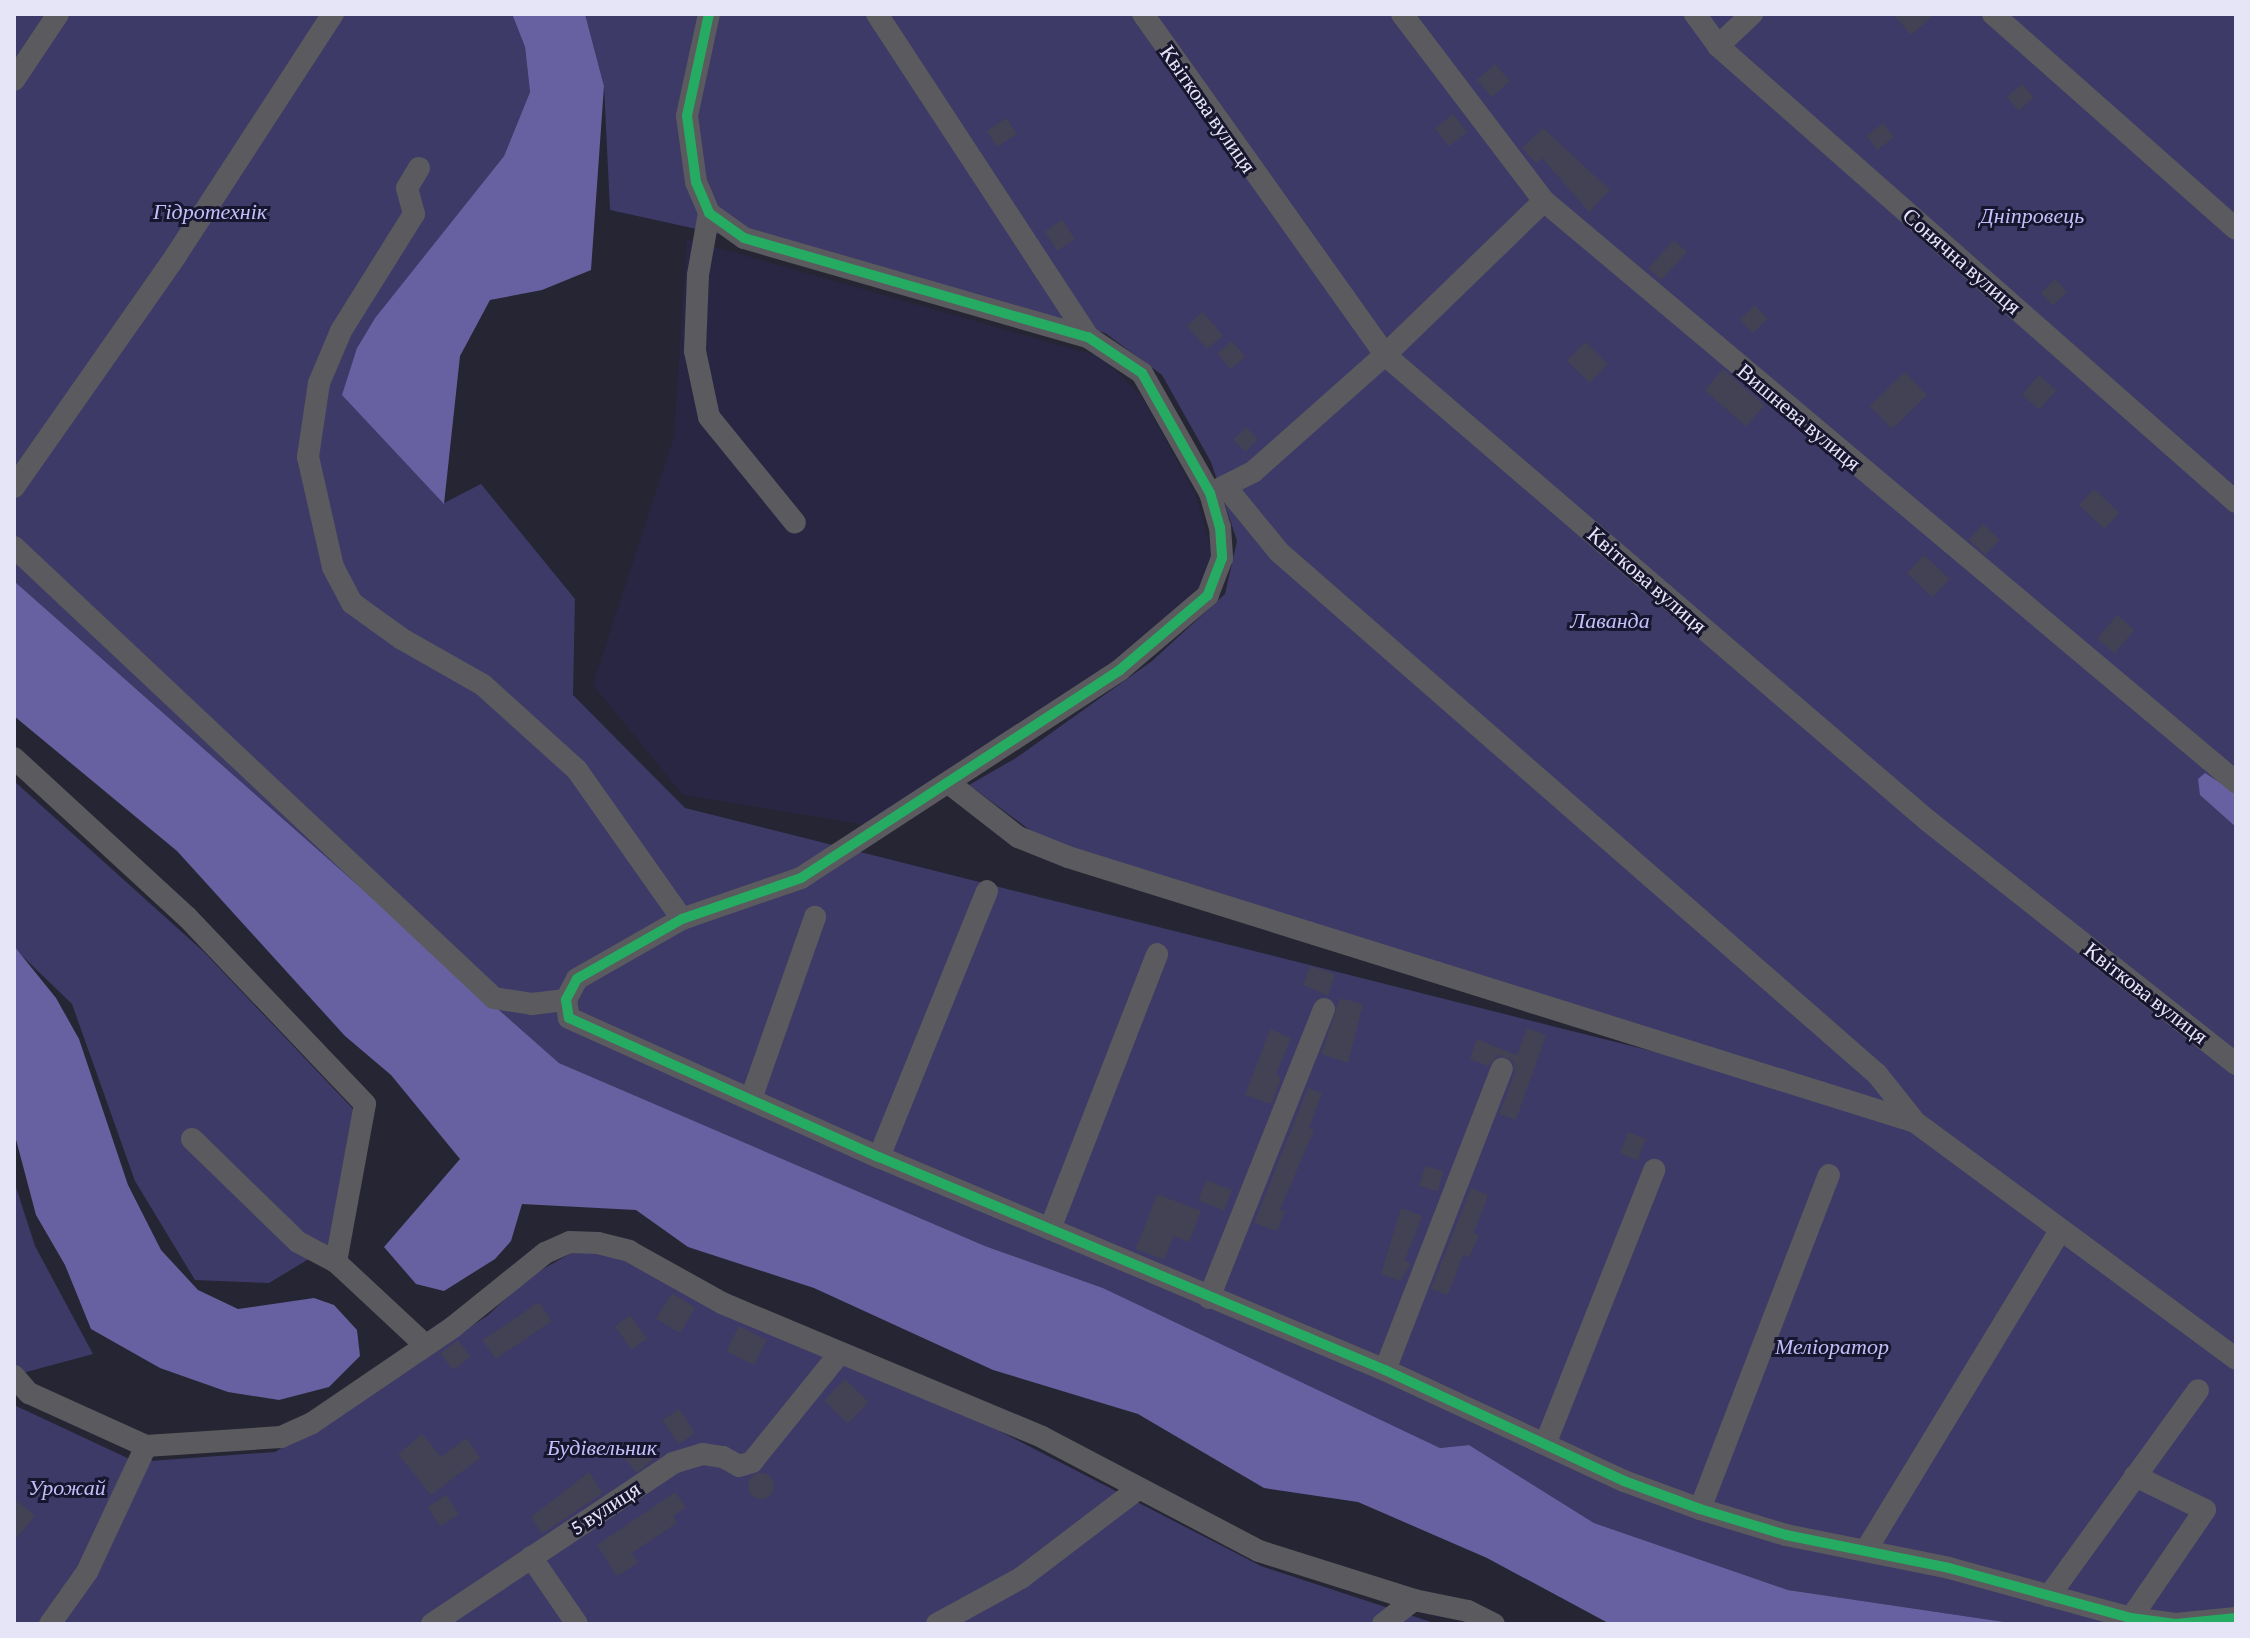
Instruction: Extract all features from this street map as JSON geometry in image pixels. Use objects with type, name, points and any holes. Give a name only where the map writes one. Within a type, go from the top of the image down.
[{"type":"street","points":[[14,80],[58,14]]},
{"type":"street","points":[[14,487],[175,257],[333,14]]},
{"type":"street","points":[[709,14],[687,116],[696,182],[709,213],[744,238],[1088,337],[1142,373],[1218,489],[1279,552],[1877,1074],[1915,1122],[2236,1359]]},
{"type":"street","points":[[877,14],[1088,337]]},
{"type":"street","name":"Квіткова вулиця","points":[[1143,14],[1385,355],[1927,820],[2236,1064]]},
{"type":"street","name":"Вишнева вулиця","points":[[1402,14],[1544,201],[2236,782]]},
{"type":"street","name":"Сонячна вулиця","points":[[1695,14],[1718,46],[2236,502]]},
{"type":"street","points":[[1718,46],[1752,14]]},
{"type":"street","points":[[1993,14],[2236,229]]},
{"type":"street","points":[[419,168],[407,188],[414,214],[341,331],[319,383],[308,457],[333,567],[352,603],[402,639],[483,685],[577,770],[682,919]]},
{"type":"street","points":[[1218,489],[1253,472],[1385,355],[1544,201]]},
{"type":"street","points":[[709,213],[698,275],[695,351],[709,417],[795,523]]},
{"type":"street","points":[[1218,489],[1222,558],[1208,595],[1120,670],[950,784],[801,878],[682,919],[577,979],[566,1000],[569,1018],[586,1028],[752,1096],[879,1157],[1385,1370],[1546,1442],[1624,1481],[1700,1509],[1786,1535],[1866,1550],[2131,1618],[2176,1624],[2236,1618]]},
{"type":"street","points":[[14,547],[494,998],[532,1004],[566,1000]]},
{"type":"street","points":[[14,758],[187,917],[365,1104],[336,1262]]},
{"type":"street","points":[[950,784],[1018,837],[1068,857],[1915,1122]]},
{"type":"street","points":[[879,1157],[987,891]]},
{"type":"street","points":[[752,1096],[815,917]]},
{"type":"street","points":[[1050,1229],[1157,954]]},
{"type":"street","points":[[1209,1298],[1324,1009]]},
{"type":"street","points":[[1385,1370],[1502,1069]]},
{"type":"street","points":[[192,1139],[298,1242],[336,1262],[423,1343]]},
{"type":"street","points":[[1546,1442],[1654,1170]]},
{"type":"street","points":[[1700,1509],[1829,1175]]},
{"type":"street","points":[[1866,1550],[2060,1231]]},
{"type":"street","points":[[14,1376],[29,1393],[146,1446],[281,1437],[312,1423],[423,1343],[453,1327],[545,1253],[570,1242],[598,1243],[629,1251],[722,1303],[1042,1437],[1259,1551],[1414,1600],[1468,1611],[1494,1624]]},
{"type":"street","name":"5 вулиця","points":[[432,1624],[673,1463],[703,1454],[723,1457],[739,1466],[752,1462],[839,1354]]},
{"type":"street","points":[[2049,1596],[2198,1390]]},
{"type":"street","points":[[50,1624],[87,1572],[146,1446]]},
{"type":"street","points":[[2131,1618],[2205,1510],[2135,1476]]},
{"type":"street","points":[[937,1624],[1021,1578],[1138,1489]]},
{"type":"street","points":[[531,1557],[577,1624]]},
{"type":"street","points":[[1383,1624],[1414,1600]]},
{"type":"shaded area","points":[[512,14],[585,14],[604,86],[591,270],[542,290],[490,300],[460,356],[444,504],[342,395],[357,348],[375,318],[504,156],[530,92],[525,47]]},
{"type":"shaded area","points":[[687,239],[1101,357],[1141,395],[1196,495],[1213,557],[1201,586],[1110,664],[867,825],[683,795],[593,685],[674,436]]},
{"type":"shaded area","points":[[14,581],[559,1063],[985,1246],[1103,1288],[1440,1448],[1469,1445],[1594,1523],[1788,1590],[2018,1624],[1610,1624],[1487,1558],[1358,1502],[1264,1488],[1138,1414],[993,1370],[814,1288],[688,1247],[636,1210],[522,1204],[511,1241],[495,1259],[444,1291],[416,1284],[384,1247],[460,1159],[391,1075],[345,1036],[177,851],[14,716]]},
{"type":"shaded area","points":[[2205,773],[2236,793],[2236,827],[2200,795],[2198,779]]},
{"type":"shaded area","points":[[14,946],[56,998],[79,1039],[128,1185],[161,1250],[198,1290],[238,1309],[314,1298],[334,1305],[357,1330],[360,1356],[329,1387],[279,1400],[228,1392],[160,1368],[91,1329],[65,1265],[36,1215],[14,1132]]},
{"type":"green space","points":[[14,14],[512,14],[525,47],[530,92],[504,156],[375,318],[357,348],[444,503],[481,484],[575,599],[573,695],[685,808],[1922,1119],[1042,839],[969,785],[1016,758],[1152,661],[1225,594],[1237,541],[1211,462],[1162,375],[1105,333],[879,269],[610,210],[604,86],[585,14],[2236,14],[2236,1624],[2018,1624],[1788,1590],[1594,1523],[1469,1445],[1440,1448],[1103,1288],[985,1246],[559,1063],[14,581]]},
{"type":"green space","points":[[14,781],[204,952],[356,1112],[332,1245],[269,1283],[195,1280],[135,1181],[72,1004],[14,948]]},
{"type":"green space","points":[[14,1181],[35,1246],[93,1354],[15,1375]]},
{"type":"green space","name":"Будівельник","points":[[580,1248],[628,1260],[984,1423],[1261,1566],[1437,1624],[14,1624],[14,1405],[136,1462],[275,1452],[487,1316],[529,1277]]},
{"type":"building","points":[[1893,14],[1935,14],[1911,35]]},
{"type":"building","points":[[1495,64],[1510,81],[1492,97],[1477,80]]},
{"type":"building","points":[[2022,84],[2034,98],[2019,111],[2007,97]]},
{"type":"building","points":[[1453,114],[1467,132],[1449,146],[1435,128]]},
{"type":"building","points":[[1007,118],[1017,134],[997,147],[987,131]]},
{"type":"building","points":[[1883,123],[1894,137],[1878,150],[1866,136]]},
{"type":"building","points":[[1543,128],[1610,190],[1589,212],[1542,158],[1536,163],[1522,148]]},
{"type":"building","points":[[1062,220],[1075,239],[1057,251],[1045,232]]},
{"type":"building","points":[[1674,240],[1687,252],[1661,280],[1648,268]]},
{"type":"building","points":[[2055,279],[2067,292],[2053,306],[2040,293]]},
{"type":"building","points":[[1755,305],[1768,319],[1753,333],[1740,319]]},
{"type":"building","points":[[1203,312],[1223,336],[1207,349],[1187,325]]},
{"type":"building","points":[[1232,341],[1245,357],[1230,369],[1217,353]]},
{"type":"building","points":[[1585,342],[1608,364],[1590,383],[1567,361]]},
{"type":"building","points":[[1723,369],[1765,405],[1746,426],[1705,390]]},
{"type":"building","points":[[1905,372],[1927,395],[1892,429],[1870,406]]},
{"type":"building","points":[[2039,375],[2056,390],[2039,410],[2022,395]]},
{"type":"building","points":[[1246,427],[1258,439],[1245,452],[1233,440]]},
{"type":"building","points":[[2094,489],[2120,513],[2105,529],[2079,505]]},
{"type":"building","points":[[1983,524],[2000,540],[1985,555],[1969,539]]},
{"type":"building","points":[[1924,555],[1950,579],[1933,597],[1907,573]]},
{"type":"building","points":[[2117,615],[2135,630],[2115,654],[2097,639]]},
{"type":"building","points":[[1310,966],[1335,974],[1328,996],[1303,985]]},
{"type":"building","points":[[1340,998],[1363,1004],[1348,1063],[1321,1054]]},
{"type":"building","points":[[1527,1028],[1546,1035],[1516,1120],[1499,1114],[1515,1073],[1513,1061],[1499,1055],[1488,1066],[1470,1059],[1477,1039],[1517,1055]]},
{"type":"building","points":[[1270,1029],[1291,1038],[1276,1074],[1281,1079],[1271,1104],[1245,1095]]},
{"type":"building","points":[[1308,1088],[1322,1093],[1309,1128],[1314,1130],[1280,1210],[1285,1211],[1277,1231],[1254,1223]]},
{"type":"building","points":[[1628,1132],[1646,1139],[1637,1160],[1620,1153]]},
{"type":"building","points":[[1425,1166],[1443,1171],[1437,1191],[1419,1186]]},
{"type":"building","points":[[1206,1180],[1232,1190],[1224,1211],[1198,1201]]},
{"type":"building","points":[[1471,1188],[1488,1195],[1474,1233],[1479,1235],[1469,1258],[1463,1255],[1448,1295],[1431,1289]]},
{"type":"building","points":[[1157,1194],[1201,1211],[1189,1242],[1174,1236],[1164,1260],[1136,1249]]},
{"type":"building","points":[[1401,1208],[1422,1216],[1405,1260],[1411,1264],[1400,1281],[1381,1274]]},
{"type":"building","points":[[672,1293],[696,1308],[680,1333],[656,1318]]},
{"type":"building","points":[[539,1302],[552,1321],[495,1359],[483,1340]]},
{"type":"building","points":[[630,1315],[647,1338],[632,1350],[615,1326]]},
{"type":"building","points":[[739,1326],[767,1340],[754,1365],[726,1351]]},
{"type":"building","points":[[458,1340],[471,1357],[453,1370],[440,1353]]},
{"type":"building","points":[[845,1379],[869,1402],[848,1424],[824,1401]]},
{"type":"building","points":[[679,1409],[695,1433],[679,1444],[662,1420]]},
{"type":"building","points":[[422,1434],[441,1457],[466,1438],[480,1458],[431,1495],[398,1454]]},
{"type":"building","points":[[639,1444],[652,1460],[637,1473],[623,1457]]},
{"type":"building","points":[[589,1472],[603,1493],[542,1534],[531,1517]]},
{"type":"building","points":[[761,1473],[770,1477],[774,1486],[770,1495],[761,1499],[752,1495],[748,1486],[752,1477]]},
{"type":"building","points":[[675,1492],[686,1507],[673,1516],[677,1523],[632,1553],[638,1563],[617,1576],[597,1545]]},
{"type":"building","points":[[446,1495],[459,1514],[441,1526],[428,1507]]},
{"type":"building","points":[[14,1498],[35,1516],[14,1541]]},
{"type":"cycle path","points":[[709,14],[687,116],[696,182],[709,213],[744,238],[1088,337],[1142,373],[1210,493],[1220,527],[1222,558],[1208,595],[1120,670],[801,878],[682,919],[577,979],[566,1000],[569,1018],[879,1157],[1385,1370],[1624,1481],[1700,1509],[1786,1535],[1949,1568],[2131,1618],[2176,1624],[2236,1618]]},
{"type":"park label","name":"Гідротехнік","points":[[210,212]]},
{"type":"park label","name":"Дніпровець","points":[[2032,216]]},
{"type":"park label","name":"Лаванда","points":[[1610,621]]},
{"type":"park label","name":"Меліоратор","points":[[1832,1347]]},
{"type":"park label","name":"Урожай","points":[[67,1488]]}]
